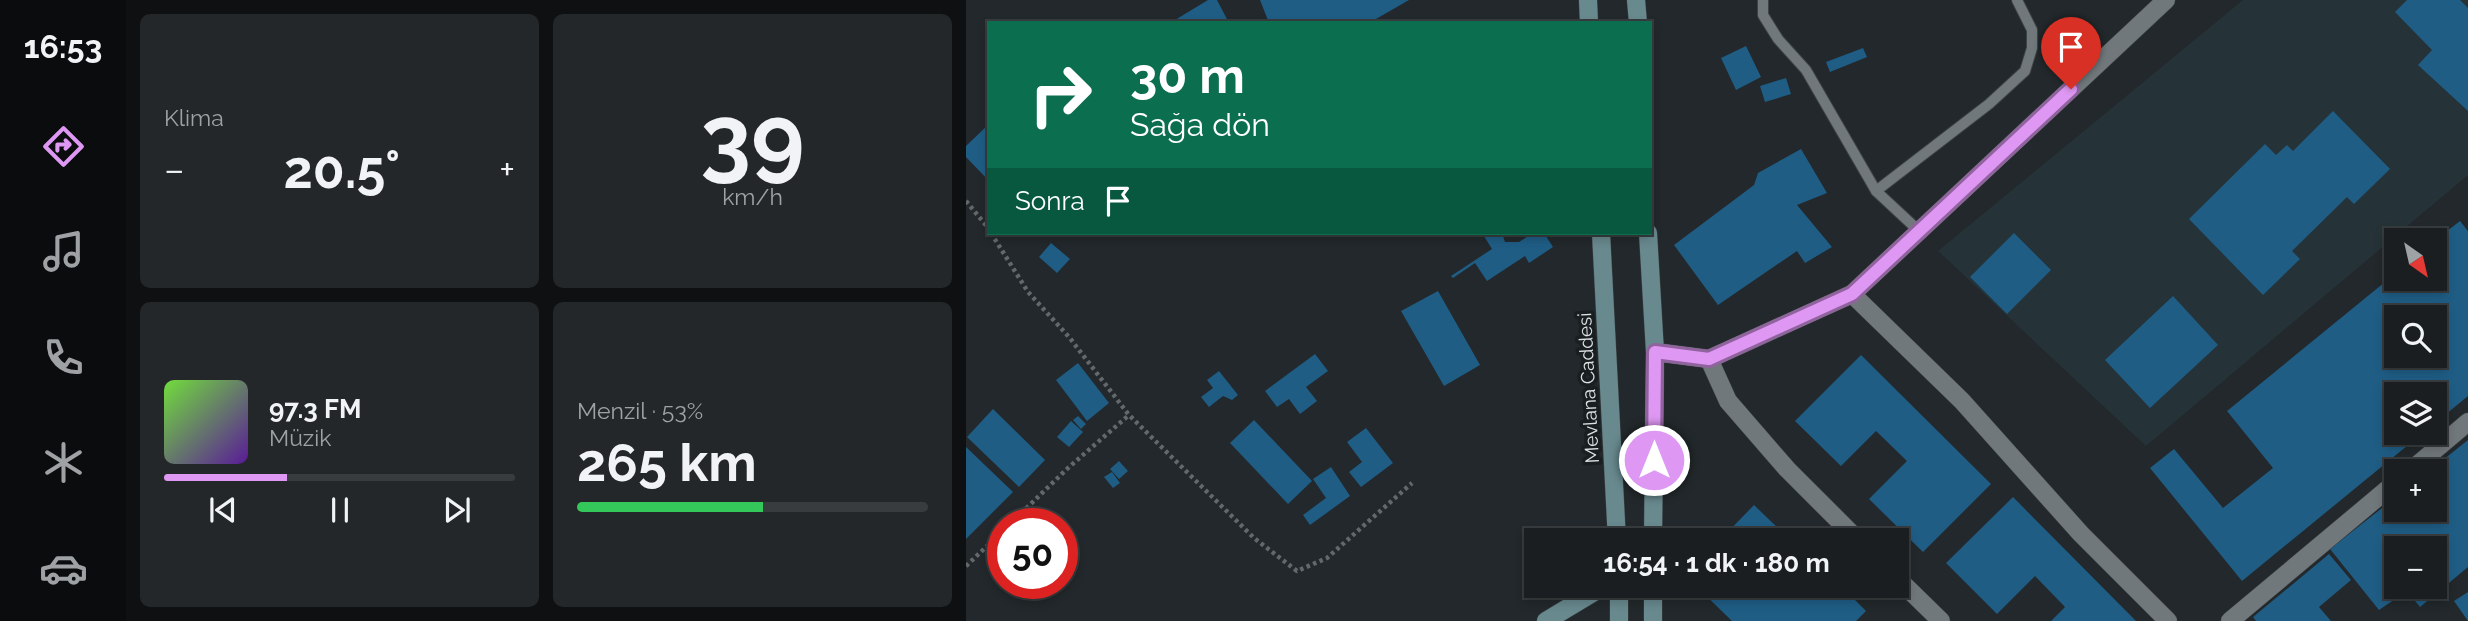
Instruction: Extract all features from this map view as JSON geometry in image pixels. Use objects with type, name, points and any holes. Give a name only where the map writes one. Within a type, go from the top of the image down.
[{"type":"main road","points":[[1588,0],[1589,21]]},
{"type":"main road","points":[[1636,0],[1638,21]]},
{"type":"main road","name":"Mevlana Caddesi","points":[[1601,235],[1617,528]]},
{"type":"main road","points":[[1648,235],[1655,352],[1653,528]]},
{"type":"main road","points":[[1546,621],[1584,598]]},
{"type":"main road","points":[[1619,598],[1619,621]]},
{"type":"main road","points":[[1653,598],[1653,621]]},
{"type":"street","points":[[1655,352],[1709,359],[1852,294],[2166,0]]},
{"type":"street","points":[[1852,294],[1962,401],[2081,534],[2168,621]]},
{"type":"street","points":[[1709,359],[1728,401],[1787,469],[1846,528]]},
{"type":"street","points":[[2424,459],[2468,422]]},
{"type":"street","points":[[2230,621],[2384,492]]},
{"type":"street","points":[[1909,590],[1941,621]]},
{"type":"lane","points":[[1763,0],[1763,15],[1778,39],[1806,70],[1876,191],[1919,231]]},
{"type":"lane","points":[[1876,191],[1989,104],[2025,71],[2032,48],[2032,30],[2017,0]]},
{"type":"path","points":[[966,201],[987,227]]},
{"type":"path","points":[[992,235],[1028,292],[1069,337],[1129,415],[1254,538],[1297,571],[1327,558],[1412,483]]},
{"type":"path","points":[[1027,508],[1129,415]]},
{"type":"path","points":[[966,566],[987,546]]},
{"type":"shaded area","points":[[2243,0],[2468,0],[2468,175],[2405,228],[2384,228],[2384,246],[2146,446],[1938,251]]},
{"type":"building","points":[[1208,0],[1217,0],[1228,21],[1173,21]]},
{"type":"building","points":[[1260,0],[1409,0],[1372,21],[1268,21]]},
{"type":"building","points":[[2407,0],[2460,0],[2468,8],[2468,111],[2418,65],[2432,50],[2395,12]]},
{"type":"building","points":[[1746,46],[1761,77],[1736,90],[1721,58]]},
{"type":"building","points":[[1863,48],[1867,57],[1830,72],[1826,62]]},
{"type":"building","points":[[1786,78],[1791,94],[1765,102],[1760,86]]},
{"type":"building","points":[[2333,111],[2390,169],[2354,204],[2347,197],[2292,251],[2300,259],[2263,295],[2189,219],[2265,144],[2276,155],[2287,145],[2293,151]]},
{"type":"building","points":[[987,126],[987,179],[966,157],[966,146]]},
{"type":"building","points":[[1801,149],[1827,193],[1797,205],[1832,247],[1805,263],[1797,251],[1718,305],[1674,245],[1754,185],[1758,173]]},
{"type":"building","points":[[2460,221],[2468,231],[2468,396],[2447,413],[2447,382],[2384,382],[2384,445],[2408,445],[2391,459],[2384,459],[2384,465],[2242,581],[2150,468],[2174,449],[2223,508],[2273,468],[2227,411],[2384,283],[2384,291],[2447,291],[2447,231]]},
{"type":"building","points":[[2014,233],[2051,270],[2007,314],[1970,277]]},
{"type":"building","points":[[1483,235],[1503,235],[1505,242],[1519,242],[1530,235],[1545,235],[1553,247],[1529,263],[1525,256],[1487,281],[1475,263],[1453,278],[1451,276],[1492,249]]},
{"type":"building","points":[[1051,243],[1070,259],[1057,273],[1039,257]]},
{"type":"building","points":[[1438,291],[1480,365],[1444,386],[1401,311]]},
{"type":"building","points":[[2173,296],[2218,345],[2150,408],[2105,360]]},
{"type":"building","points":[[1315,354],[1328,371],[1306,387],[1317,401],[1300,414],[1289,399],[1277,407],[1265,391]]},
{"type":"building","points":[[1861,355],[1991,484],[1923,552],[1909,538],[1909,528],[1899,528],[1869,499],[1907,461],[1876,431],[1841,466],[1795,421]]},
{"type":"building","points":[[1078,363],[1109,403],[1087,421],[1056,380]]},
{"type":"building","points":[[1219,371],[1238,395],[1232,400],[1223,396],[1209,407],[1201,397],[1213,388],[1207,380]]},
{"type":"building","points":[[993,409],[1045,460],[1019,487],[967,437]]},
{"type":"building","points":[[1078,416],[1086,424],[1081,429],[1073,420]]},
{"type":"building","points":[[1254,420],[1312,481],[1288,504],[1230,443]]},
{"type":"building","points":[[1071,421],[1083,432],[1069,447],[1057,437]]},
{"type":"building","points":[[1366,428],[1393,463],[1361,487],[1349,472],[1362,462],[1347,442]]},
{"type":"building","points":[[2468,440],[2468,567],[2447,584],[2447,536],[2384,536],[2384,599],[2395,599],[2379,610],[2330,549],[2384,506],[2384,522],[2447,522],[2447,459],[2444,459]]},
{"type":"building","points":[[966,447],[1013,492],[997,508],[987,508],[987,518],[966,539]]},
{"type":"building","points":[[1119,461],[1128,471],[1119,479],[1110,469]]},
{"type":"building","points":[[1331,467],[1350,496],[1310,525],[1303,515],[1326,498],[1313,479]]},
{"type":"building","points":[[1112,472],[1120,483],[1113,488],[1104,477]]},
{"type":"building","points":[[2013,497],[2136,621],[2051,621],[2065,607],[2035,576],[1997,614],[1946,563]]},
{"type":"building","points":[[1754,505],[1778,528],[1732,528]]},
{"type":"building","points":[[2329,554],[2351,580],[2319,607],[2331,621],[2256,621],[2253,617]]},
{"type":"building","points":[[2468,592],[2468,621],[2454,601]]},
{"type":"building","points":[[1708,598],[1853,598],[1866,611],[1856,621],[1732,621]]},
{"type":"building","points":[[2414,599],[2430,599],[2420,607]]},
{"type":"route","points":[[1654,460],[1655,352],[1709,359],[1852,294],[2071,89]]}]
